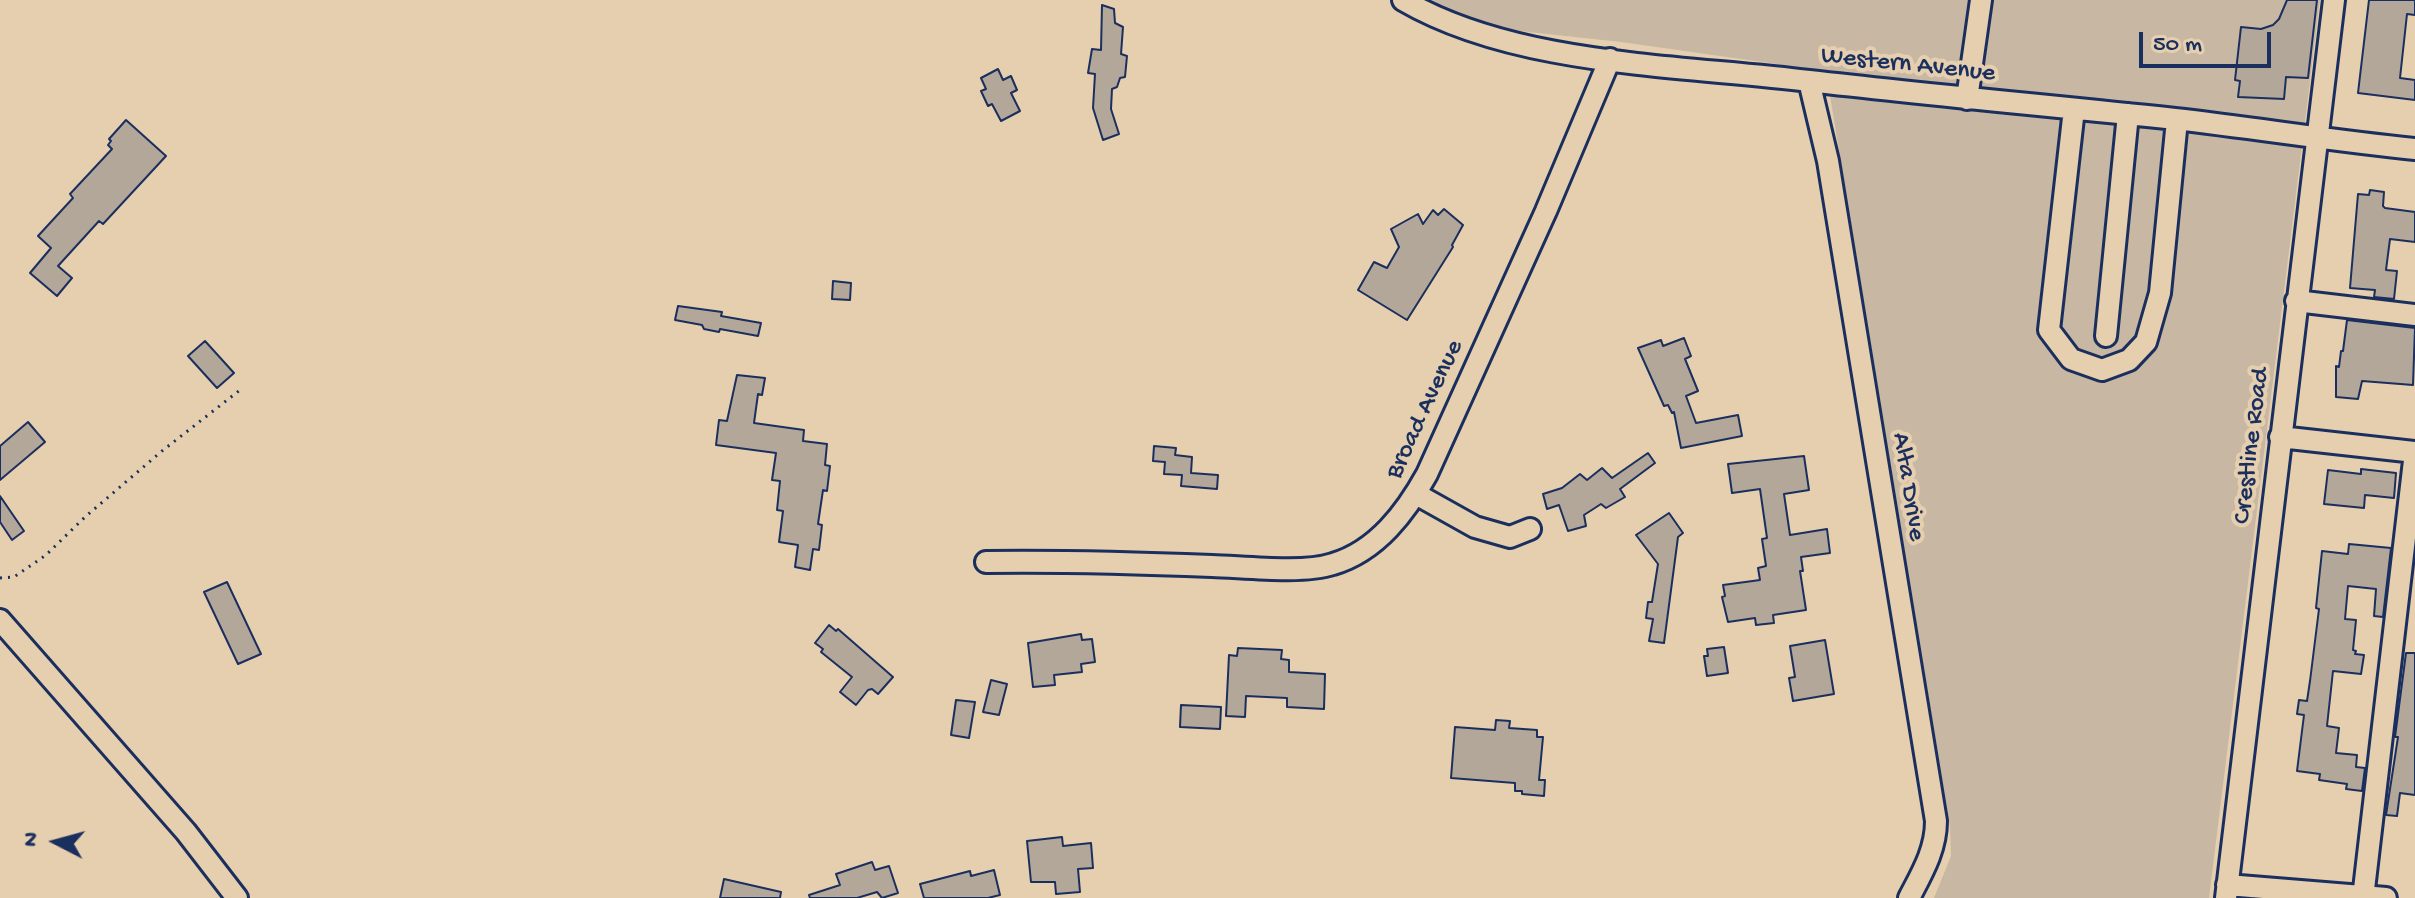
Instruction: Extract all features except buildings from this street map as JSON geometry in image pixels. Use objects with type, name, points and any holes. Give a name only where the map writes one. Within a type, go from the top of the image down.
[{"type":"street","name":"Western Avenue","points":[[1403,0],[1423,12],[1513,44],[1610,59],[2128,114],[2415,149]]},
{"type":"street","points":[[1967,99],[1981,0]]},
{"type":"street","name":"Crestline Road","points":[[2227,891],[2334,0]]},
{"type":"street","name":"Broad Avenue","points":[[986,562],[1085,561],[1288,568],[1332,565],[1370,547],[1410,505],[1416,494],[1540,223],[1610,59]]},
{"type":"street","name":"Alta Drive","points":[[1809,81],[1828,161],[1936,821],[1936,838],[1929,859],[1909,898]]},
{"type":"street","points":[[2074,109],[2049,330],[2071,359],[2102,370],[2129,360],[2146,342],[2160,293],[2177,120]]},
{"type":"street","points":[[2106,336],[2128,114]]},
{"type":"street","points":[[2296,301],[2415,315]]},
{"type":"street","points":[[2280,437],[2415,452],[2363,897]]},
{"type":"street","points":[[1416,494],[1475,527],[1510,537],[1530,529]]},
{"type":"street","points":[[0,620],[176,820],[237,898]]},
{"type":"street","points":[[2227,891],[2386,898]]},
{"type":"path","points":[[0,578],[14,577],[46,555],[129,479],[240,390]]},
{"type":"shaded area","points":[[1425,0],[2320,0],[2209,898],[1934,898],[1951,856],[1950,827],[1826,71],[1621,42],[1501,29]]}]
